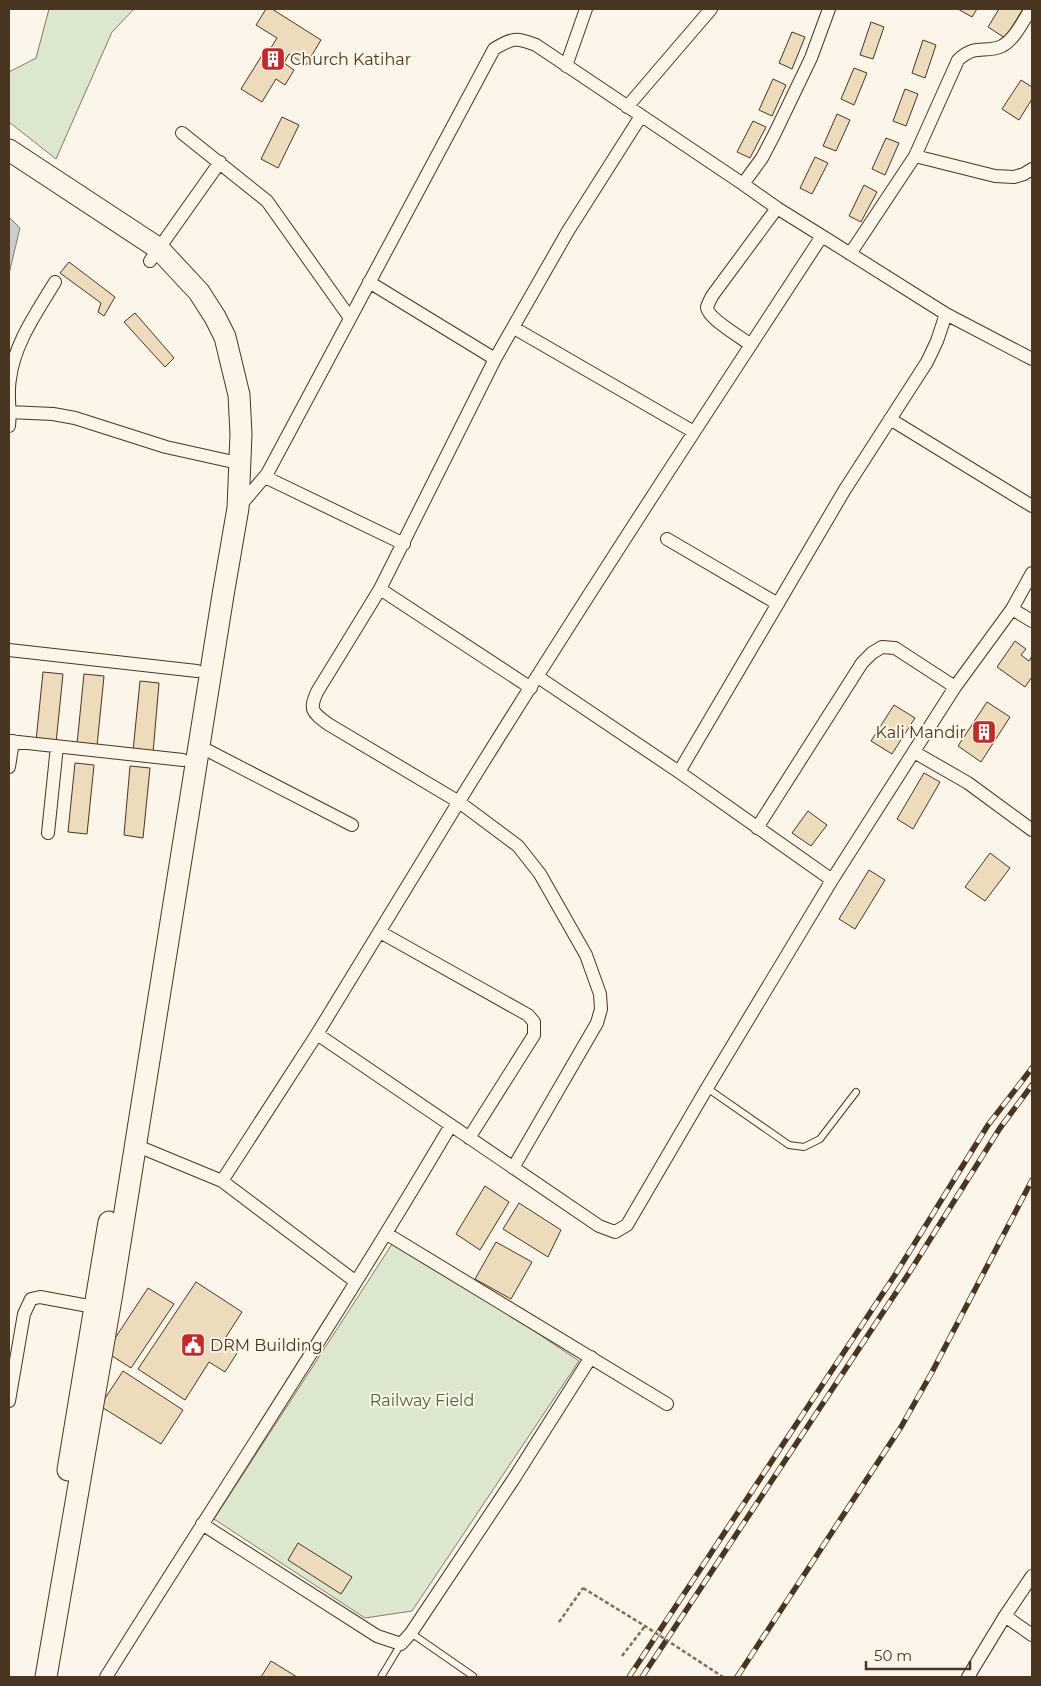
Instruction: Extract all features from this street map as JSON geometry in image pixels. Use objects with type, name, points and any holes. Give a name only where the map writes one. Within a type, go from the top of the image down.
[{"type":"highway","points":[[10,154],[102,224],[154,254],[198,292],[215,317],[225,337],[239,395],[241,434],[238,508],[107,1323],[46,1677]]},
{"type":"highway","points":[[31,1677],[66,1484],[197,671],[227,499],[229,436],[222,376],[212,342],[199,316],[184,293],[154,254]]},
{"type":"street","points":[[570,54],[586,9]]},
{"type":"street","points":[[630,104],[711,9]]},
{"type":"street","points":[[743,184],[762,158],[774,135],[811,58],[829,9]]},
{"type":"street","points":[[850,254],[915,156],[958,60],[972,50],[1001,46],[1013,36],[1031,9]]},
{"type":"street","points":[[238,508],[265,478],[494,49],[510,40],[524,40],[536,46],[570,54],[630,104],[641,116],[777,208],[946,314],[1032,359]]},
{"type":"street","points":[[513,1168],[597,1023],[601,1009],[600,994],[586,955],[540,874],[518,846],[459,802],[328,724],[312,708],[317,692],[380,590],[496,359],[568,231],[641,116]]},
{"type":"street","points":[[182,132],[267,201],[350,318]]},
{"type":"street","points":[[915,156],[995,176],[1014,177],[1032,169]]},
{"type":"street","points":[[154,254],[220,162]]},
{"type":"street","points":[[751,345],[708,314],[707,306],[712,296],[777,208]]},
{"type":"street","points":[[222,1181],[317,1034],[531,688],[694,432],[822,236]]},
{"type":"street","points":[[9,426],[9,380],[16,356],[30,324],[55,282]]},
{"type":"street","points":[[369,282],[496,359]]},
{"type":"street","points":[[679,772],[844,491],[927,362],[937,341],[946,314]]},
{"type":"street","points":[[514,328],[694,432]]},
{"type":"street","points":[[10,412],[53,414],[76,418],[166,447],[229,461]]},
{"type":"street","points":[[890,419],[1032,506]]},
{"type":"street","points":[[265,478],[404,544]]},
{"type":"street","points":[[667,539],[778,604]]},
{"type":"street","points":[[317,1034],[599,1226],[615,1232],[627,1225],[832,880],[956,687],[1012,609],[1032,573]]},
{"type":"street","points":[[380,590],[531,688]]},
{"type":"street","points":[[1012,609],[1032,620]]},
{"type":"street","points":[[757,828],[862,663],[872,653],[882,647],[895,648],[956,687]]},
{"type":"street","points":[[9,650],[197,671]]},
{"type":"street","points":[[538,677],[679,772],[832,880]]},
{"type":"street","points":[[9,768],[11,741],[183,760]]},
{"type":"street","points":[[48,833],[57,746]]},
{"type":"street","points":[[199,746],[352,825]]},
{"type":"street","points":[[914,752],[968,783],[1032,830]]},
{"type":"street","points":[[380,932],[528,1015],[534,1022],[534,1036],[469,1138]]},
{"type":"street","points":[[106,1677],[387,1234],[451,1125]]},
{"type":"street","points":[[135,1145],[222,1181],[356,1282]]},
{"type":"street","points":[[387,1234],[667,1404]]},
{"type":"street","points":[[9,1401],[12,1355],[24,1314],[31,1299],[40,1298],[94,1307]]},
{"type":"street","points":[[202,1524],[377,1636],[401,1644],[411,1633],[508,1488],[591,1357]]},
{"type":"street","points":[[968,1677],[1032,1576]]},
{"type":"street","points":[[1005,1616],[1032,1635]]},
{"type":"lane","points":[[707,1088],[790,1145],[804,1147],[820,1139],[856,1092]]},
{"type":"lane","points":[[411,1633],[473,1676]]},
{"type":"lane","points":[[381,1677],[401,1644]]},
{"type":"path","points":[[559,1622],[583,1588],[722,1677]]},
{"type":"path","points":[[622,1656],[645,1626]]},
{"type":"green space","points":[[49,9],[134,9],[112,32],[56,159],[9,122],[9,72],[36,58]]},
{"type":"green space","name":"Railway Field","points":[[396,1238],[579,1361],[412,1611],[365,1618],[214,1519]]},
{"type":"shaded area","points":[[9,217],[20,228],[9,274]]},
{"type":"building","name":"Church Katihar","points":[[266,9],[272,9],[321,40],[306,65],[289,54],[284,63],[294,70],[285,85],[276,79],[262,102],[241,89],[264,52],[267,54],[277,38],[256,25]]},
{"type":"building","points":[[958,9],[977,9],[972,17]]},
{"type":"building","points":[[999,9],[1023,9],[1005,38],[988,27]]},
{"type":"building","points":[[871,22],[884,27],[873,59],[860,55]]},
{"type":"building","points":[[792,32],[805,37],[792,69],[779,63]]},
{"type":"building","points":[[923,40],[936,45],[925,78],[912,73]]},
{"type":"building","points":[[854,68],[867,73],[854,105],[841,99]]},
{"type":"building","points":[[773,79],[786,85],[772,116],[759,110]]},
{"type":"building","points":[[1021,80],[1032,87],[1032,99],[1019,120],[1002,109]]},
{"type":"building","points":[[905,89],[918,94],[906,126],[893,121]]},
{"type":"building","points":[[837,114],[850,120],[836,151],[823,146]]},
{"type":"building","points":[[282,117],[299,125],[278,168],[261,159]]},
{"type":"building","points":[[753,121],[766,127],[750,158],[737,152]]},
{"type":"building","points":[[886,138],[899,143],[885,175],[872,169]]},
{"type":"building","points":[[815,157],[828,163],[812,194],[800,188]]},
{"type":"building","points":[[864,185],[877,192],[861,222],[849,216]]},
{"type":"building","points":[[69,262],[115,297],[104,316],[98,312],[101,303],[60,273]]},
{"type":"building","points":[[135,313],[174,358],[165,367],[124,322]]},
{"type":"building","points":[[1015,641],[1026,649],[1021,655],[1029,661],[1032,656],[1032,677],[1025,687],[997,667]]},
{"type":"building","points":[[43,672],[63,674],[56,743],[36,741]]},
{"type":"building","points":[[84,674],[104,676],[97,746],[77,744]]},
{"type":"building","points":[[140,681],[159,683],[153,753],[133,751]]},
{"type":"building","name":"Kali Mandir","points":[[987,702],[1010,717],[981,762],[958,746]]},
{"type":"building","points":[[894,705],[915,718],[892,754],[871,741]]},
{"type":"building","points":[[75,763],[94,765],[87,834],[68,832]]},
{"type":"building","points":[[130,766],[150,768],[143,838],[124,835]]},
{"type":"building","points":[[924,773],[940,782],[913,829],[897,819]]},
{"type":"building","points":[[808,811],[827,825],[811,846],[792,833]]},
{"type":"building","points":[[990,853],[1010,868],[985,901],[965,887]]},
{"type":"building","points":[[869,870],[885,880],[855,929],[839,919]]},
{"type":"building","points":[[485,1186],[509,1202],[480,1250],[456,1234]]},
{"type":"building","points":[[519,1203],[561,1230],[548,1257],[503,1229]]},
{"type":"building","points":[[496,1242],[532,1262],[511,1299],[475,1279]]},
{"type":"building","name":"DRM Building","points":[[196,1282],[242,1312],[224,1340],[239,1350],[225,1372],[209,1362],[185,1400],[138,1369]]},
{"type":"building","points":[[148,1288],[174,1304],[131,1368],[106,1352]]},
{"type":"building","points":[[123,1371],[183,1410],[161,1444],[100,1406]]},
{"type":"building","points":[[298,1543],[352,1577],[341,1594],[288,1560]]},
{"type":"building","points":[[271,1661],[297,1677],[261,1677]]},
{"type":"railway","points":[[629,1677],[895,1275],[988,1125],[1032,1068]]},
{"type":"railway","points":[[642,1677],[909,1273],[1000,1128],[1032,1085]]},
{"type":"railway","points":[[737,1677],[901,1427],[931,1374],[1032,1180]]},
{"type":"place","name":"Church Katihar","points":[[273,59]]},
{"type":"place","name":"Kali Mandir","points":[[984,732]]},
{"type":"place","name":"DRM Building","points":[[193,1345]]}]
